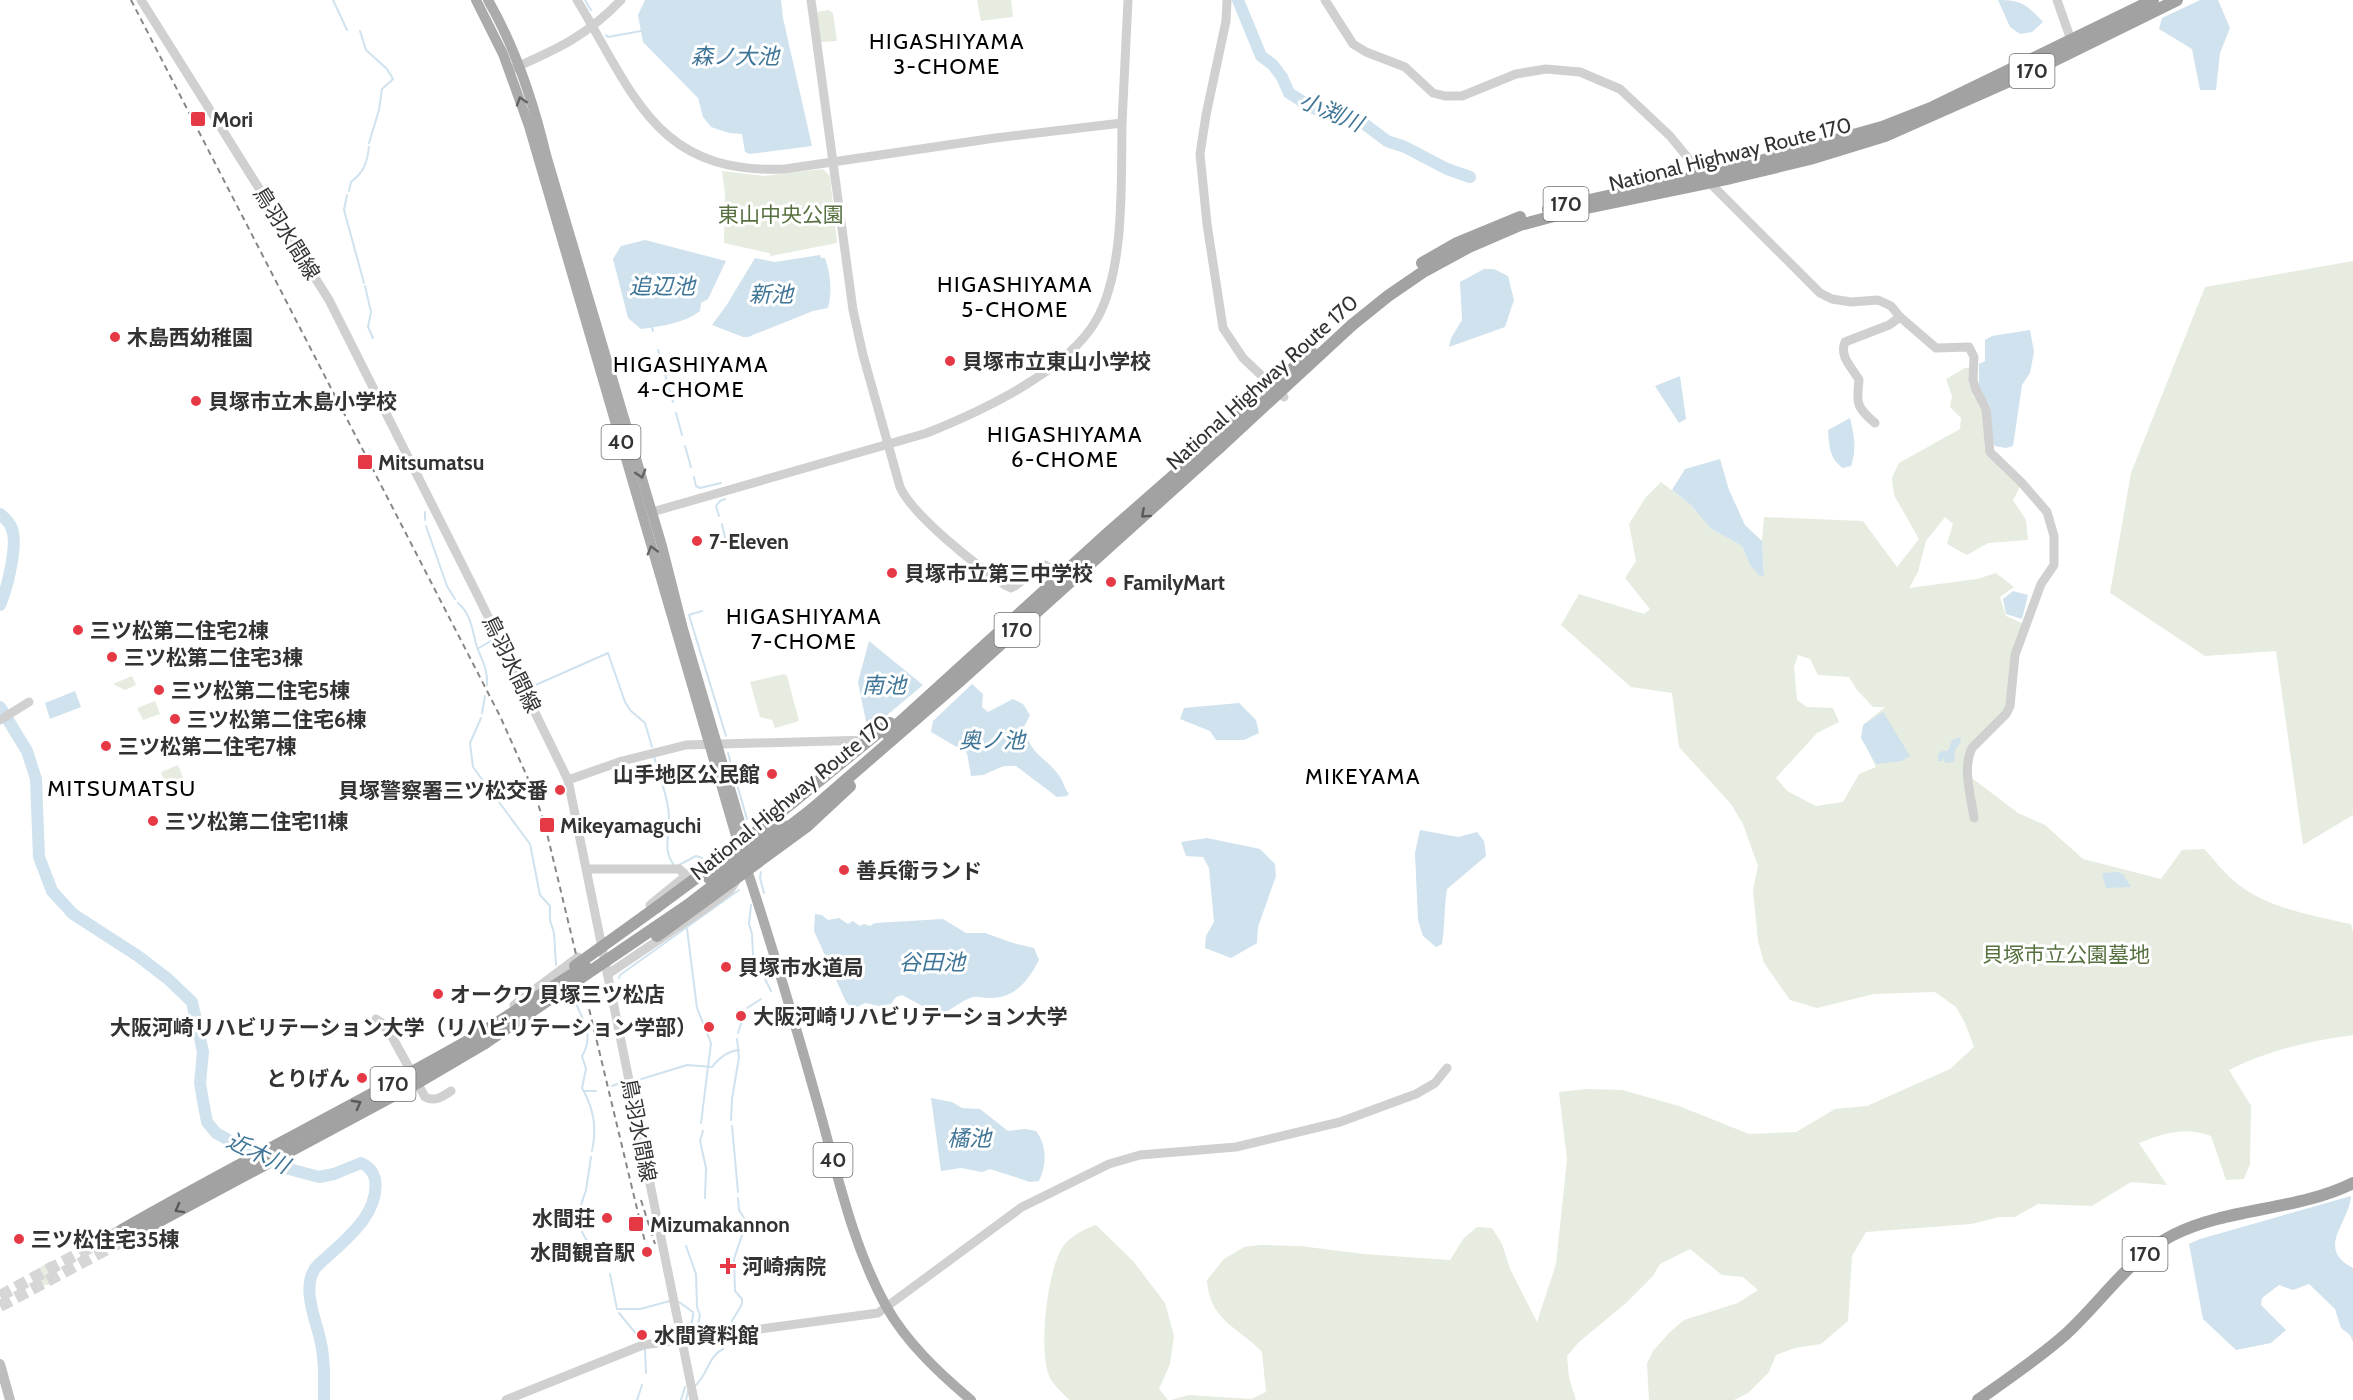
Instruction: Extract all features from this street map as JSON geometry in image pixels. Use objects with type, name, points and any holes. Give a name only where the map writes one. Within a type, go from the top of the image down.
[{"type":"highway","name":"National Highway Route 170","points":[[1883,131],[2153,0]]},
{"type":"highway","name":"National Highway Route 170","points":[[482,1039],[494,1025],[684,898],[808,806],[912,711],[1065,580],[1349,322],[1423,272],[1468,247],[1520,225],[1707,179],[1735,168],[1811,153],[1883,131],[2041,67],[2177,0]]},
{"type":"highway","name":"National Highway Route 170","points":[[124,1234],[415,1078],[482,1039],[561,992],[688,905],[960,681],[1065,580]]},
{"type":"highway","points":[[561,992],[574,991],[657,936],[806,827],[925,719],[960,681]]},
{"type":"highway","points":[[494,1025],[710,868],[902,713],[912,711]]},
{"type":"highway","name":"170","points":[[1978,1400],[2065,1335],[2138,1260],[2166,1239],[2196,1226],[2324,1195],[2353,1183]]},
{"type":"main road","name":"40","points":[[476,0],[534,106],[546,155],[652,512],[713,743]]},
{"type":"main road","name":"40","points":[[488,0],[514,68],[529,126],[742,843],[745,873],[753,888],[864,1259],[887,1308],[922,1354],[971,1400]]},
{"type":"main road","points":[[0,1364],[10,1400]]},
{"type":"street","name":"鳥羽水間線","points":[[141,0],[329,300],[472,583],[568,780],[694,1400]]},
{"type":"street","points":[[578,0],[627,86],[647,116],[658,128],[693,154],[730,167],[750,170],[785,169],[1122,123]]},
{"type":"street","points":[[514,68],[555,50],[594,27],[621,0]]},
{"type":"street","points":[[811,0],[857,331],[900,487],[910,505],[998,580],[1011,588],[1021,584],[1038,567],[1045,565],[1065,580]]},
{"type":"street","points":[[652,512],[927,433],[998,400],[1064,358],[1081,341],[1098,318],[1115,272],[1128,0]]},
{"type":"street","points":[[1227,0],[1226,21],[1200,154],[1207,224],[1223,328],[1243,358],[1284,398]]},
{"type":"street","points":[[1325,0],[1353,44],[1366,52],[1405,67],[1432,93],[1462,96],[1507,77],[1546,69],[1580,72],[1620,89],[1641,107],[1707,179],[1820,293],[1832,299],[1851,302],[1878,300],[1891,306],[1900,317],[1936,348],[1969,347],[1974,357],[1973,380],[1986,409],[1990,452],[2022,483],[2047,512],[2054,536],[2054,565],[2041,584],[2015,655],[2010,706],[2007,714],[1968,754],[1974,818]]},
{"type":"street","points":[[2057,0],[2070,40]]},
{"type":"street","points":[[1875,423],[1860,411],[1857,395],[1859,380],[1844,358],[1842,351],[1845,342],[1889,325],[1900,317]]},
{"type":"street","points":[[0,720],[25,704]]},
{"type":"street","points":[[568,780],[661,750],[713,743],[868,740]]},
{"type":"street","points":[[514,1005],[602,941],[686,875],[698,868],[710,868]]},
{"type":"street","points":[[587,869],[679,869],[686,875]]},
{"type":"street","points":[[608,974],[714,902],[730,890],[745,873]]},
{"type":"street","points":[[376,1019],[390,1033],[425,1097],[430,1100],[438,1099],[451,1091]]},
{"type":"street","points":[[506,1400],[643,1345],[878,1313],[1022,1207],[1109,1164],[1140,1155],[1236,1147],[1340,1122],[1416,1094],[1435,1083],[1447,1068]]},
{"type":"green space","points":[[977,0],[1011,0],[1013,17],[981,21]]},
{"type":"green space","points":[[829,10],[833,13],[837,41],[821,42],[816,12]]},
{"type":"green space","name":"東山中央公園","points":[[823,169],[830,176],[837,243],[771,256],[769,253],[724,243],[725,193],[722,171],[764,176]]},
{"type":"green space","points":[[2353,261],[2353,815],[2303,845],[2276,651],[2205,656],[2110,593],[2131,473],[2205,287]]},
{"type":"green space","name":"貝塚市立公園墓地","points":[[1969,368],[1973,396],[1986,409],[1990,452],[2022,483],[2013,500],[2026,520],[2028,540],[1988,543],[1967,555],[1947,544],[1953,524],[1945,517],[1926,541],[1918,572],[1909,588],[1977,579],[1996,573],[2014,587],[2000,597],[2006,616],[2022,623],[2006,714],[1972,748],[1968,775],[2018,813],[2045,825],[2083,859],[2161,879],[2182,850],[2204,849],[2229,876],[2258,897],[2289,909],[2351,924],[2353,932],[2353,1035],[2290,1047],[2229,1070],[2251,1106],[2250,1164],[2244,1179],[2226,1180],[2211,1136],[2192,1131],[2175,1132],[2139,1143],[2167,1185],[2131,1182],[2092,1206],[2038,1204],[2015,1217],[1999,1217],[1971,1224],[1866,1232],[1852,1256],[1848,1321],[1821,1344],[1795,1348],[1776,1355],[1769,1372],[1748,1393],[1734,1400],[1649,1400],[1647,1364],[1653,1351],[1670,1332],[1684,1320],[1738,1303],[1758,1290],[1743,1277],[1722,1275],[1690,1249],[1660,1264],[1653,1276],[1626,1303],[1579,1342],[1567,1356],[1569,1378],[1576,1400],[1171,1400],[1189,1395],[1251,1399],[1266,1392],[1262,1352],[1226,1322],[1213,1305],[1209,1294],[1207,1280],[1224,1259],[1244,1247],[1300,1246],[1363,1254],[1450,1260],[1464,1238],[1477,1227],[1492,1228],[1502,1244],[1510,1269],[1537,1322],[1556,1264],[1567,1159],[1559,1092],[1587,1089],[1622,1090],[1679,1106],[1749,1134],[1796,1132],[1835,1109],[1867,1106],[1950,1069],[1974,1047],[1956,1007],[1935,992],[1874,994],[1817,1008],[1790,1000],[1764,963],[1758,941],[1753,890],[1758,866],[1743,824],[1731,804],[1679,747],[1672,693],[1631,687],[1561,625],[1579,594],[1644,614],[1650,609],[1625,578],[1636,561],[1629,524],[1646,497],[1661,482],[1691,505],[1710,528],[1742,546],[1750,565],[1764,575],[1762,541],[1764,517],[1863,521],[1897,567],[1919,539],[1894,495],[1892,478],[1899,463],[1960,429],[1961,418],[1950,407],[1952,396],[1946,379]],"holes":[[[1798,655],[1810,659],[1818,675],[1849,677],[1857,690],[1873,707],[1885,707],[1863,725],[1863,740],[1876,767],[1859,774],[1843,802],[1816,806],[1787,791],[1776,778],[1817,733],[1839,722],[1833,708],[1807,707],[1797,700],[1794,667]]]},
{"type":"green space","points":[[784,674],[787,676],[799,721],[775,728],[772,720],[760,717],[750,682]]},
{"type":"green space","points":[[132,676],[136,685],[125,690],[113,684]]},
{"type":"green space","points":[[155,701],[160,714],[143,720],[137,708]]},
{"type":"green space","points":[[178,765],[183,778],[166,785],[161,772]]},
{"type":"green space","points":[[1096,1225],[1133,1261],[1165,1303],[1174,1336],[1170,1364],[1159,1389],[1168,1400],[1070,1400],[1051,1380],[1047,1368],[1044,1334],[1052,1275],[1062,1248],[1068,1240]]},
{"type":"green space","points":[[50,1261],[54,1284],[38,1286],[31,1273]]},
{"type":"water","name":"森ノ大池","points":[[645,0],[781,0],[812,146],[750,154],[745,152],[742,134],[729,133],[711,127],[703,117],[698,98],[643,42],[638,15]]},
{"type":"water","points":[[1998,0],[2019,2],[2033,11],[2043,22],[2032,32],[2020,34],[2010,27]]},
{"type":"water","points":[[2200,0],[2218,0],[2230,28],[2220,53],[2216,90],[2200,90],[2192,49],[2159,29],[2162,18]]},
{"type":"water","name":"追辺池","points":[[645,240],[726,261],[708,299],[701,303],[700,311],[679,322],[641,329],[628,318],[613,259],[621,246]]},
{"type":"water","name":"新池","points":[[820,255],[821,258],[825,258],[830,277],[828,308],[813,311],[748,337],[712,325],[755,258],[775,262]]},
{"type":"water","points":[[1484,269],[1494,269],[1508,276],[1514,300],[1505,327],[1449,347],[1451,338],[1462,320],[1460,282]]},
{"type":"water","points":[[2030,330],[2034,352],[2030,373],[2022,385],[2013,446],[2006,448],[1995,446],[1992,440],[1990,406],[1979,390],[1979,364],[1985,361],[1985,340],[1992,336]]},
{"type":"water","points":[[1680,376],[1686,419],[1679,423],[1655,386]]},
{"type":"water","points":[[1850,418],[1854,436],[1854,454],[1851,466],[1843,468],[1832,456],[1828,430]]},
{"type":"water","points":[[1720,459],[1729,490],[1745,525],[1762,541],[1764,576],[1760,576],[1750,565],[1742,546],[1710,528],[1691,505],[1672,490],[1685,469]]},
{"type":"water","points":[[2013,591],[2028,595],[2022,619],[2006,614],[2003,599]]},
{"type":"water","name":"南池","points":[[869,641],[923,685],[868,731],[858,682]]},
{"type":"water","name":"奥ノ池","points":[[972,684],[983,694],[982,707],[988,712],[1013,699],[1023,704],[1030,715],[1024,727],[1030,744],[1060,777],[1069,794],[1067,796],[1057,797],[1016,766],[1004,766],[983,775],[971,776],[967,753],[931,732],[933,721]]},
{"type":"water","points":[[75,691],[81,707],[50,719],[45,703]]},
{"type":"water","points":[[1239,703],[1256,720],[1259,733],[1244,740],[1216,740],[1210,731],[1180,719],[1184,708]]},
{"type":"water","points":[[1883,712],[1910,756],[1902,761],[1876,764],[1861,738],[1863,725]]},
{"type":"water","points":[[1960,737],[1961,742],[1955,750],[1954,762],[1945,763],[1944,758],[1938,761],[1938,754],[1948,751],[1952,740]]},
{"type":"water","points":[[1420,830],[1458,837],[1477,832],[1484,841],[1486,856],[1447,889],[1442,944],[1436,947],[1423,936],[1418,920],[1415,853]]},
{"type":"water","points":[[1207,838],[1260,849],[1275,864],[1276,876],[1258,927],[1257,943],[1231,958],[1205,948],[1206,936],[1214,922],[1209,868],[1203,857],[1186,856],[1181,842]]},
{"type":"water","points":[[2102,873],[2123,874],[2131,887],[2106,888]]},
{"type":"water","name":"谷田池","points":[[815,914],[822,915],[828,920],[839,918],[848,924],[853,921],[860,926],[943,919],[966,933],[985,933],[1034,948],[1039,960],[1025,982],[1013,992],[997,998],[973,997],[939,1015],[902,995],[896,997],[891,1004],[879,1006],[865,1003],[853,1009],[846,1002],[814,931]]},
{"type":"water","name":"橘池","points":[[931,1098],[952,1102],[962,1108],[980,1109],[1008,1131],[1025,1129],[1036,1131],[1045,1155],[1039,1181],[1030,1182],[990,1169],[982,1172],[961,1168],[941,1171]]},
{"type":"water","points":[[2351,1196],[2335,1244],[2336,1252],[2342,1260],[2353,1268],[2353,1342],[2350,1335],[2341,1328],[2335,1309],[2309,1284],[2293,1290],[2279,1285],[2262,1298],[2261,1305],[2286,1330],[2271,1343],[2236,1350],[2203,1319],[2189,1244]]},
{"type":"waterway","points":[[333,0],[347,30]]},
{"type":"waterway","points":[[585,0],[591,10]]},
{"type":"waterway","name":"小渕川","points":[[1238,0],[1261,56],[1273,65],[1282,77],[1289,93],[1313,108],[1358,119],[1387,141],[1405,147],[1447,169],[1470,177]]},
{"type":"waterway","points":[[360,31],[366,50],[387,69],[393,79],[382,89],[379,110],[369,143]]},
{"type":"waterway","points":[[606,35],[608,37],[641,31]]},
{"type":"waterway","points":[[349,191],[351,182],[364,167],[369,147]]},
{"type":"waterway","points":[[347,195],[344,210],[364,283]]},
{"type":"waterway","points":[[365,286],[371,312],[368,327],[373,338]]},
{"type":"waterway","points":[[652,327],[653,331]]},
{"type":"waterway","points":[[658,350],[673,402]]},
{"type":"waterway","points":[[676,413],[682,435]]},
{"type":"waterway","points":[[685,446],[691,467]]},
{"type":"waterway","points":[[694,477],[696,486],[700,488],[721,483]]},
{"type":"waterway","points":[[719,516],[716,506],[725,499]]},
{"type":"waterway","points":[[425,512],[425,520]]},
{"type":"waterway","name":"近木川","points":[[0,514],[11,527],[14,546],[6,589],[0,605]]},
{"type":"waterway","points":[[722,524],[726,542]]},
{"type":"waterway","points":[[426,526],[447,586],[455,599]]},
{"type":"waterway","points":[[458,603],[471,624],[486,670],[487,685]]},
{"type":"waterway","points":[[702,611],[689,615],[726,736]]},
{"type":"waterway","points":[[479,648],[494,639]]},
{"type":"waterway","points":[[508,647],[528,681]]},
{"type":"waterway","points":[[531,687],[608,653],[625,702],[630,710],[645,723],[652,747]]},
{"type":"waterway","points":[[482,713],[485,696]]},
{"type":"waterway","name":"近木川","points":[[0,707],[27,751],[36,779],[39,857],[52,891],[73,914],[138,956],[168,979],[192,1002],[203,1052],[200,1083],[207,1122],[216,1133],[289,1169],[319,1177],[334,1174],[361,1163],[373,1174],[375,1191],[368,1212],[346,1240],[316,1267],[310,1281],[310,1300],[323,1355],[324,1400]]},
{"type":"waterway","points":[[481,718],[470,743],[473,767],[495,797]]},
{"type":"waterway","points":[[728,753],[747,819]]},
{"type":"waterway","points":[[654,756],[667,804],[669,820],[667,844],[674,865]]},
{"type":"waterway","points":[[499,802],[530,844],[540,895],[550,906],[556,965]]},
{"type":"waterway","points":[[679,865],[696,856],[702,858]]},
{"type":"waterway","points":[[761,872],[760,878],[764,893]]},
{"type":"waterway","points":[[619,978],[620,975],[739,890]]},
{"type":"waterway","points":[[751,905],[749,924],[753,955],[771,991]]},
{"type":"waterway","points":[[687,929],[697,1008],[711,1043],[701,1123]]},
{"type":"waterway","points":[[591,994],[605,985]]},
{"type":"waterway","points":[[573,996],[587,1032],[586,1048],[582,1056],[586,1069],[582,1088],[593,1119],[592,1151]]},
{"type":"waterway","points":[[747,1008],[761,999]]},
{"type":"waterway","points":[[738,1033],[744,1014]]},
{"type":"waterway","points":[[731,1120],[739,1057],[737,1039]]},
{"type":"waterway","points":[[635,1081],[687,1065],[712,1067],[724,1056],[739,1050]]},
{"type":"waterway","points":[[612,1086],[625,1081]]},
{"type":"waterway","points":[[584,1091],[596,1091]]},
{"type":"waterway","points":[[732,1126],[738,1192]]},
{"type":"waterway","points":[[703,1131],[700,1141],[706,1168],[705,1198]]},
{"type":"waterway","points":[[589,1245],[576,1220],[586,1190],[591,1157]]},
{"type":"waterway","points":[[730,1330],[732,1321],[742,1304],[742,1299],[735,1291],[734,1259],[745,1226],[744,1218],[739,1210],[738,1198]]},
{"type":"waterway","points":[[686,1246],[696,1274],[697,1307],[700,1315],[698,1324],[690,1334]]},
{"type":"waterway","points":[[610,1274],[617,1309],[640,1309],[670,1301]]},
{"type":"waterway","points":[[679,1302],[693,1312],[688,1336]]},
{"type":"waterway","points":[[619,1313],[642,1341]]},
{"type":"waterway","points":[[694,1387],[699,1383],[714,1357],[723,1349],[728,1337]]},
{"type":"waterway","points":[[645,1349],[646,1373]]},
{"type":"waterway","points":[[637,1400],[642,1385]]},
{"type":"waterway","points":[[681,1400],[685,1387]]},
{"type":"waterway","points":[[686,1400],[688,1391]]},
{"type":"tunnel","points":[[0,1296],[122,1230]]},
{"type":"tunnel","points":[[0,1306],[126,1239]]},
{"type":"railway","points":[[131,0],[500,716],[534,792],[545,825],[645,1242]]},
{"type":"railway","points":[[641,1200],[655,1244]]},
{"type":"place","name":"Mori","points":[[198,119]]},
{"type":"place","name":"木島西幼稚園","points":[[115,337]]},
{"type":"place","name":"貝塚市立東山小学校","points":[[950,361]]},
{"type":"place","name":"貝塚市立木島小学校","points":[[196,401]]},
{"type":"place","name":"Mitsumatsu","points":[[365,462]]},
{"type":"place","name":"7-Eleven","points":[[697,541]]},
{"type":"place","name":"貝塚市立第三中学校","points":[[892,573]]},
{"type":"place","name":"FamilyMart","points":[[1111,582]]},
{"type":"place","name":"三ツ松第二住宅2棟","points":[[78,630]]},
{"type":"place","name":"三ツ松第二住宅3棟","points":[[112,657]]},
{"type":"place","name":"三ツ松第二住宅5棟","points":[[159,690]]},
{"type":"place","name":"三ツ松第二住宅6棟","points":[[175,719]]},
{"type":"place","name":"三ツ松第二住宅7棟","points":[[106,746]]},
{"type":"place","name":"山手地区公民館","points":[[772,774]]},
{"type":"place","name":"貝塚警察署三ツ松交番","points":[[560,790]]},
{"type":"place","name":"三ツ松第二住宅11棟","points":[[153,821]]},
{"type":"place","name":"Mikeyamaguchi","points":[[547,825]]},
{"type":"place","name":"善兵衛ランド","points":[[844,870]]},
{"type":"place","name":"貝塚市水道局","points":[[726,967]]},
{"type":"place","name":"オークワ 貝塚三ツ松店","points":[[438,994]]},
{"type":"place","name":"大阪河崎リハビリテーション大学","points":[[741,1016]]},
{"type":"place","name":"大阪河崎リハビリテーション大学（リハビリテーション学部）","points":[[709,1027]]},
{"type":"place","name":"とりげん","points":[[362,1078]]},
{"type":"place","name":"水間荘","points":[[607,1218]]},
{"type":"place","name":"Mizumakannon","points":[[636,1224]]},
{"type":"place","name":"三ツ松住宅35棟","points":[[19,1239]]},
{"type":"place","name":"水間観音駅","points":[[647,1252]]},
{"type":"place","name":"河崎病院","points":[[728,1266]]},
{"type":"place","name":"水間資料館","points":[[642,1335]]},
{"type":"district","name":"HIGASHIYAMA 3-CHOME","points":[[947,54]]},
{"type":"district","name":"HIGASHIYAMA 5-CHOME","points":[[1015,296]]},
{"type":"district","name":"HIGASHIYAMA 4-CHOME","points":[[691,376]]},
{"type":"district","name":"HIGASHIYAMA 6-CHOME","points":[[1065,446]]},
{"type":"district","name":"HIGASHIYAMA 7-CHOME","points":[[804,628]]},
{"type":"district","name":"MIKEYAMA","points":[[1363,776]]},
{"type":"district","name":"MITSUMATSU","points":[[122,788]]}]
